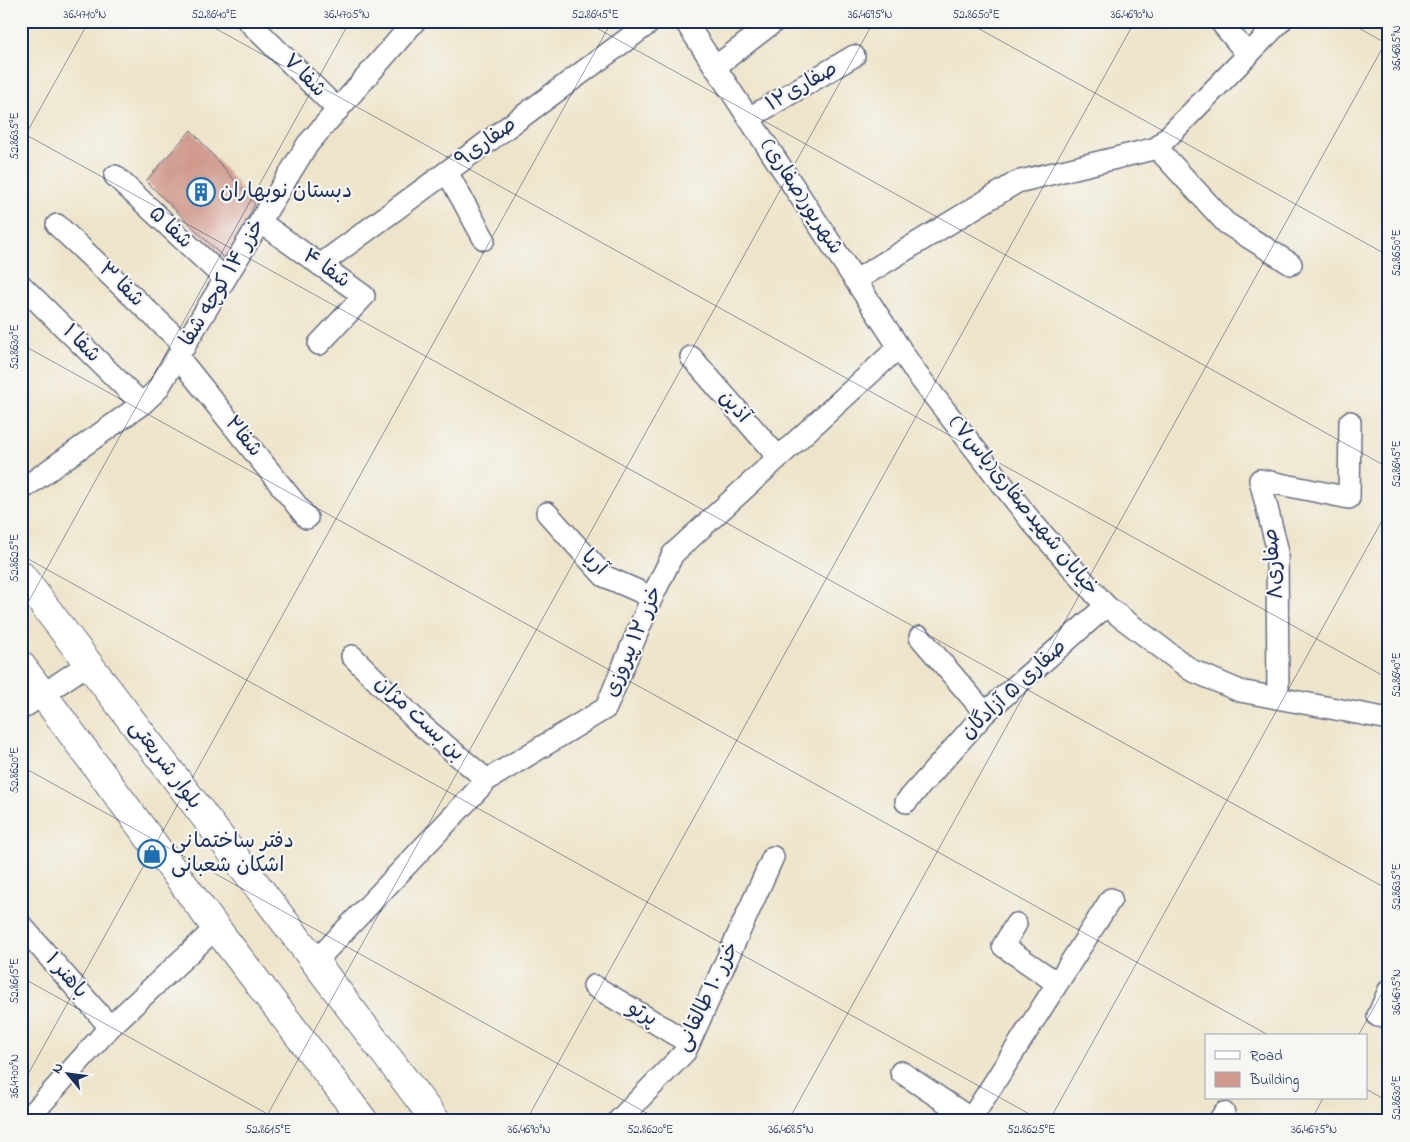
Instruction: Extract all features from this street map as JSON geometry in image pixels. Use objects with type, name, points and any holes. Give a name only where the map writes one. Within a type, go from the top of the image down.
[{"type":"main road","name":"بلوار شریعتی","points":[[21,576],[436,1121]]},
{"type":"main road","points":[[21,666],[32,702],[216,928],[364,1121]]},
{"type":"street","name":"شفا ۷","points":[[248,21],[338,110]]},
{"type":"street","name":"خزر ۱۴ کوچه شفا","points":[[21,490],[142,404],[157,390],[307,146],[414,21]]},
{"type":"street","name":"صفاری۹","points":[[320,265],[652,21]]},
{"type":"street","name":"شهریور(صفاری)","points":[[685,21],[916,373]]},
{"type":"street","points":[[715,67],[775,21]]},
{"type":"street","points":[[1220,21],[1248,54]]},
{"type":"street","points":[[856,280],[1017,182],[1157,148],[1281,21]]},
{"type":"street","name":"صفاری۱۲","points":[[749,118],[854,56]]},
{"type":"street","points":[[1157,148],[1226,223],[1291,264]]},
{"type":"street","points":[[446,172],[484,238]]},
{"type":"street","name":"شفا ۵","points":[[115,176],[225,279]]},
{"type":"street","name":"شفا ۴","points":[[260,222],[364,296],[319,344]]},
{"type":"street","name":"شفا ۳","points":[[57,225],[181,352]]},
{"type":"street","name":"شفا ۱","points":[[21,285],[142,404]]},
{"type":"street","name":"خزر ۱۲ پیروزی","points":[[315,962],[486,780],[606,708],[652,597],[673,554],[899,347]]},
{"type":"street","name":"شفا۲","points":[[181,352],[307,518]]},
{"type":"street","name":"آذین","points":[[691,357],[778,457]]},
{"type":"street","name":"خیابان شهیدصفاری(یاس۷)","points":[[916,373],[1031,522],[1106,606],[1191,670],[1240,691],[1389,719]]},
{"type":"street","name":"صفاری۸","points":[[1278,698],[1277,548],[1260,480],[1349,498],[1350,422]]},
{"type":"street","name":"آریا","points":[[547,513],[604,576],[652,597]]},
{"type":"street","name":"صفاری ۵ آزادگان","points":[[906,802],[984,713],[1106,606]]},
{"type":"street","points":[[920,637],[984,713]]},
{"type":"street","name":"بن بست مژان","points":[[352,656],[420,724],[486,780]]},
{"type":"street","points":[[32,702],[88,664]]},
{"type":"street","name":"خزر ۱۰ طالقانی","points":[[618,1121],[685,1052],[772,857]]},
{"type":"street","points":[[901,1072],[972,1120],[1111,899]]},
{"type":"street","points":[[1016,924],[1003,946],[1057,983]]},
{"type":"street","name":"باهنر ۱","points":[[21,925],[110,1027]]},
{"type":"street","points":[[26,1121],[110,1027],[216,928]]},
{"type":"street","name":"پرتو","points":[[594,986],[689,1042]]},
{"type":"street","points":[[1378,1016],[1389,990]]},
{"type":"building","name":"دبستان نوبهاران","points":[[191,130],[255,204],[226,260],[146,181]]},
{"type":"place","name":"دبستان نوبهاران","points":[[201,192]]},
{"type":"place","name":"دفتر ساختمانی اشکان شعبانی","points":[[152,854]]}]
